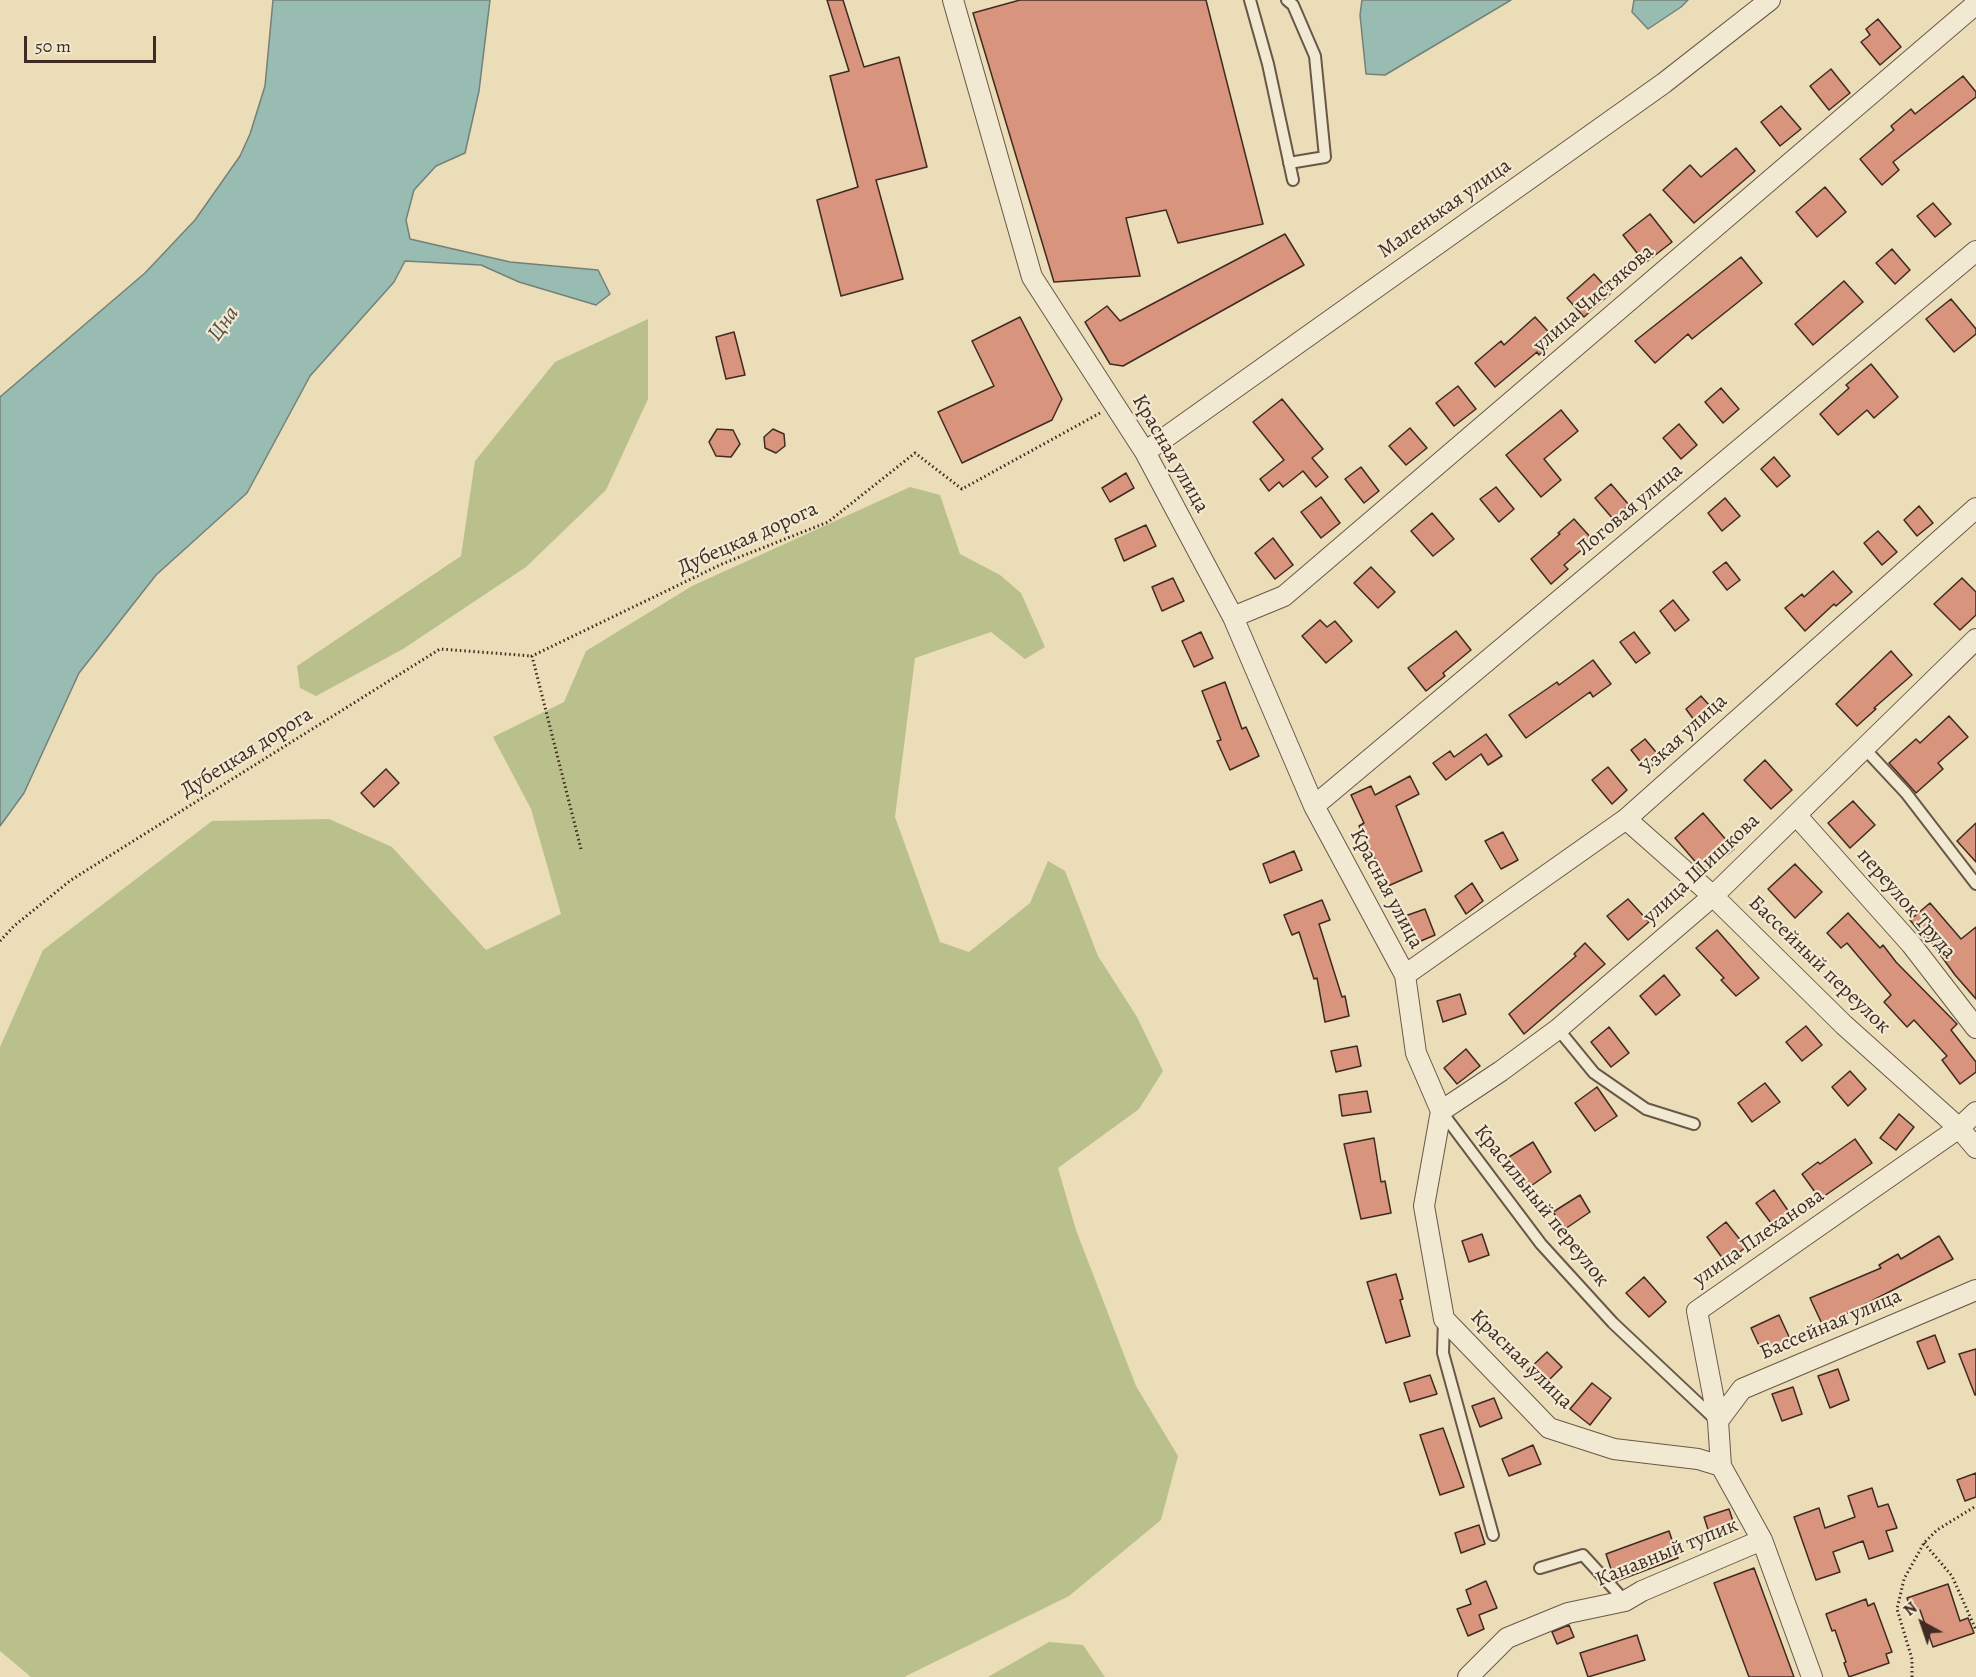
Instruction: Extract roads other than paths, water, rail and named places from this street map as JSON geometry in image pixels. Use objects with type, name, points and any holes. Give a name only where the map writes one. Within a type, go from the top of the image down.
[{"type":"street","name":"Красная улица","points":[[953,0],[1032,278],[1144,452],[1233,617],[1314,806],[1405,975],[1416,1053],[1441,1111],[1424,1206],[1444,1319],[1549,1428],[1614,1449],[1698,1459],[1721,1466]]},
{"type":"street","name":"Маленькая улица","points":[[1144,452],[1664,83],[1770,0]]},
{"type":"street","name":"улица Чистякова","points":[[1233,617],[1284,596],[1976,4]]},
{"type":"street","name":"Логовая улица","points":[[1314,806],[1976,251]]},
{"type":"street","name":"Узкая улица","points":[[1405,975],[1626,819],[1976,508]]},
{"type":"street","name":"улица Шишкова","points":[[1441,1111],[1501,1071],[1557,1029],[1713,896],[1976,639]]},
{"type":"street","name":"переулок Труда","points":[[1796,815],[1911,944],[1976,1028]]},
{"type":"street","name":"Бассейный переулок","points":[[1626,819],[1713,896],[1844,1025],[1959,1128],[1976,1148]]},
{"type":"street","name":"улица Плеханова","points":[[1721,1466],[1718,1421],[1697,1311],[1959,1128],[1976,1112]]},
{"type":"street","name":"Бассейная улица","points":[[1718,1421],[1742,1389],[1976,1290]]},
{"type":"street","points":[[1721,1466],[1762,1540],[1812,1677]]},
{"type":"street","name":"Канавный тупик","points":[[1468,1677],[1507,1638],[1568,1613],[1625,1601],[1642,1591],[1762,1540]]},
{"type":"lane","points":[[1250,0],[1268,64],[1293,180]]},
{"type":"lane","points":[[1287,0],[1293,5],[1316,56],[1325,157],[1289,163]]},
{"type":"lane","points":[[1864,748],[1906,793],[1976,884]]},
{"type":"lane","points":[[1557,1029],[1594,1073],[1646,1109],[1694,1124]]},
{"type":"lane","name":"Красильный переулок","points":[[1441,1111],[1541,1244],[1613,1323],[1718,1421]]},
{"type":"lane","points":[[1444,1319],[1443,1353],[1493,1535]]},
{"type":"lane","points":[[1540,1568],[1583,1555],[1625,1601]]},
{"type":"water","name":"Цна","points":[[273,0],[490,0],[479,91],[465,153],[436,166],[414,190],[406,220],[410,239],[510,262],[598,270],[610,294],[596,305],[519,282],[481,265],[405,261],[394,282],[310,376],[247,493],[156,575],[79,673],[24,793],[0,826],[0,397],[145,273],[195,220],[240,156],[250,134],[265,86]]},
{"type":"water","points":[[1362,0],[1511,0],[1385,75],[1366,74],[1360,15]]},
{"type":"water","points":[[1634,0],[1688,0],[1648,29],[1632,12]]}]
